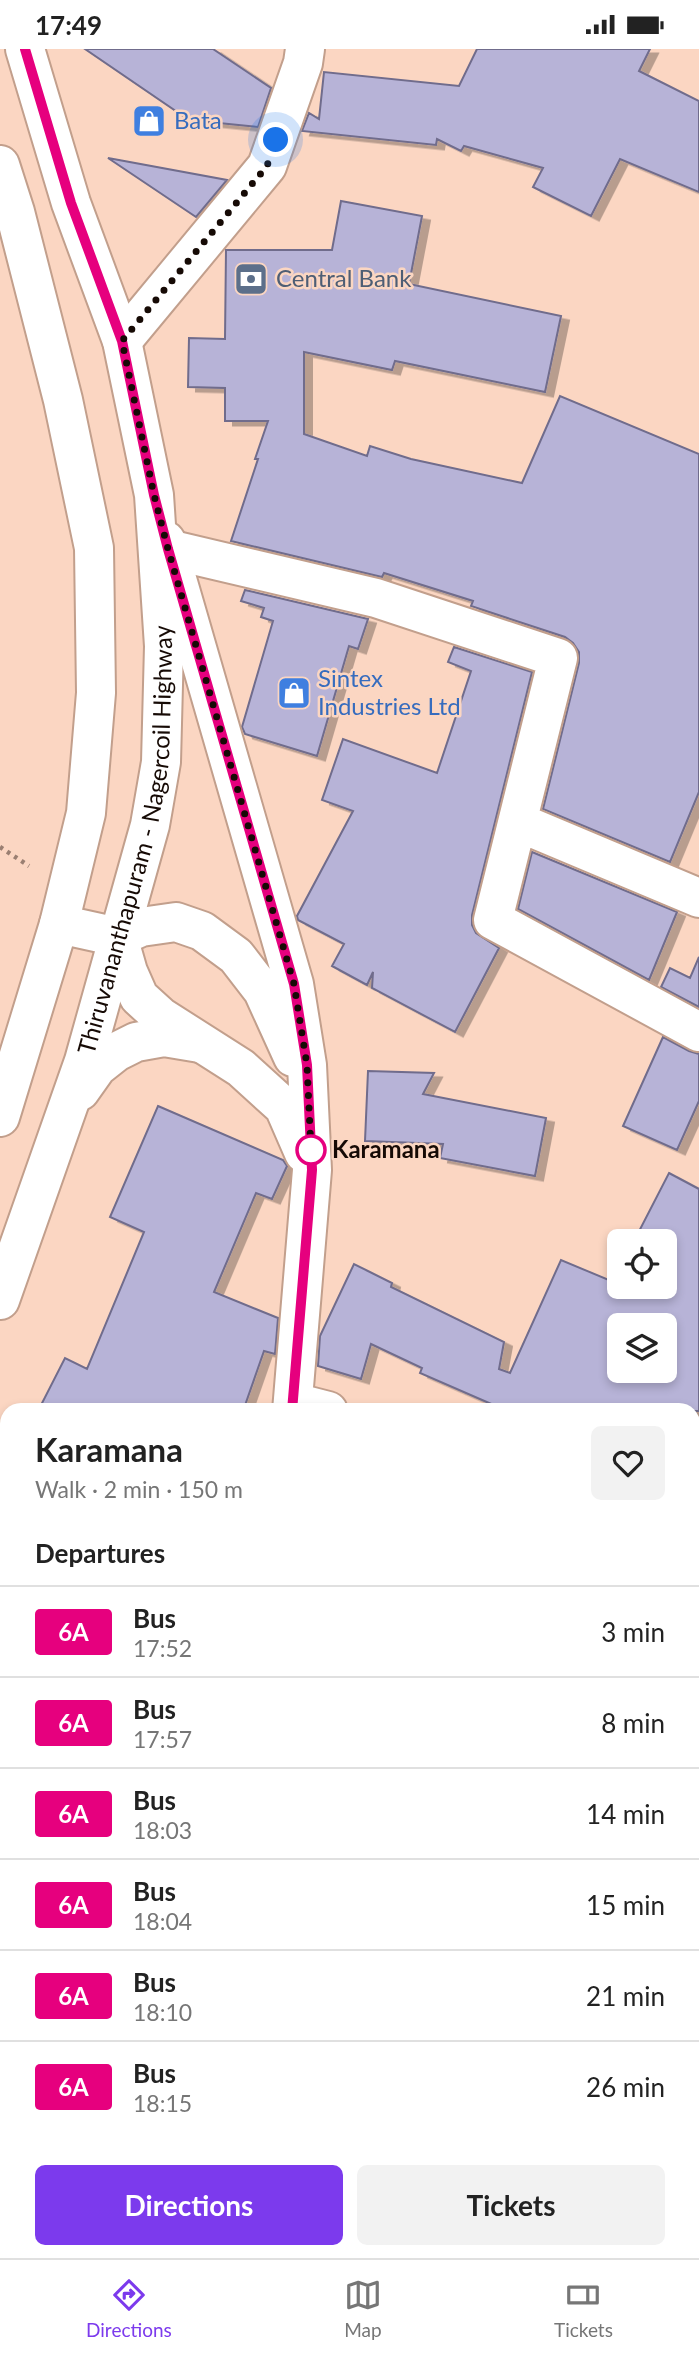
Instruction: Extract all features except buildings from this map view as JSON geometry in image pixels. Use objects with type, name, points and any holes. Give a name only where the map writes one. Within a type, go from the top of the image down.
[{"type":"main road","name":"Thiruvananthapuram - Nagercoil Highway","points":[[0,1300],[100,1009],[150,825],[161,762],[164,646],[154,495],[122,341],[71,203],[25,49]]},
{"type":"main road","points":[[122,341],[267,166],[303,62],[305,49]]},
{"type":"main road","name":"Thiruvananthapuram - Nagercoil Highway","points":[[0,165],[15,212],[63,400],[94,548],[96,693],[86,813],[59,924],[0,1117]]},
{"type":"main road","points":[[154,495],[294,984],[307,1065],[312,1170],[304,1403]]},
{"type":"main road","points":[[168,549],[376,598],[558,657],[493,920],[699,1032]]},
{"type":"main road","points":[[518,822],[699,898]]},
{"type":"main road","points":[[59,924],[118,937],[141,927],[176,922],[202,931],[236,956],[263,991],[309,1092]]},
{"type":"main road","points":[[118,937],[128,972],[139,997],[161,1017],[241,1068],[284,1107],[312,1170]]},
{"type":"main road","points":[[67,1111],[97,1067],[116,1052],[136,1042],[164,1037],[200,1044]]},
{"type":"bus line","name":"6A","points":[[25,49],[71,203],[122,341],[168,549],[294,984],[307,1065],[312,1170],[293,1403]]},
{"type":"place","name":"Bata","points":[[149,121]]},
{"type":"place","name":"Central Bank","points":[[251,279]]},
{"type":"place","name":"Sintex Industries Ltd","points":[[294,693]]},
{"type":"place","name":"Karamana","points":[[311,1150]]},
{"type":"route","points":[[276,140],[267,166],[122,341],[168,549],[294,984],[307,1065],[311,1150]]}]
